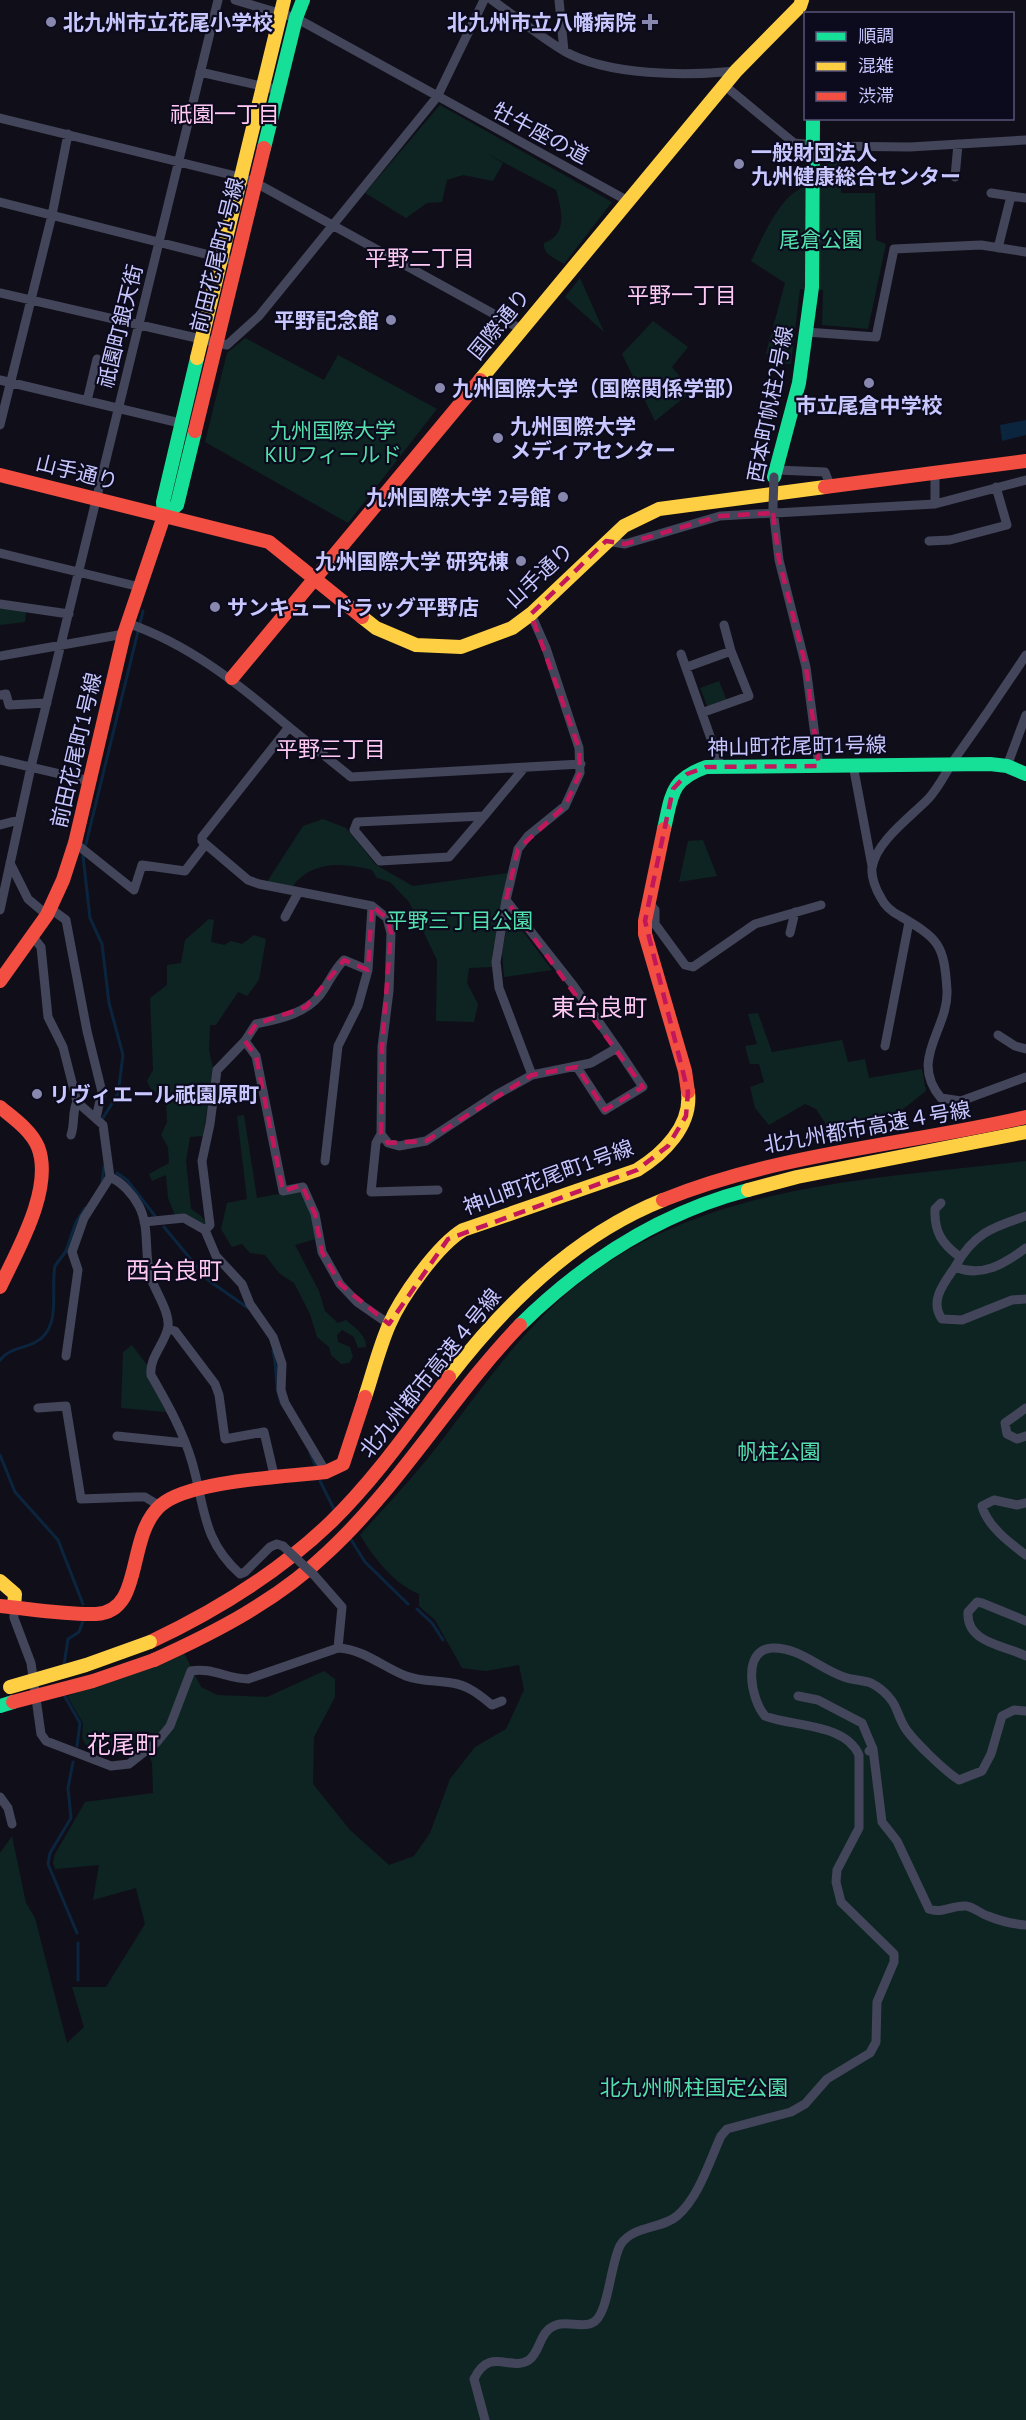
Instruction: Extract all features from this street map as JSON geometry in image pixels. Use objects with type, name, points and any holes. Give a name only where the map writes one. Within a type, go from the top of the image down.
[{"type":"main road","name":"前田花尾町1号線","points":[[164,516],[177,505],[296,18],[303,0]]},
{"type":"main road","name":"前田花尾町1号線","points":[[0,981],[49,912],[81,848],[90,781],[132,628],[140,587],[164,516],[163,502],[181,424],[282,6]]},
{"type":"main road","name":"国際通り","points":[[232,678],[724,85],[804,6]]},
{"type":"main road","name":"西本町帆柱2号線","points":[[775,473],[799,383],[812,287],[815,146],[813,120]]},
{"type":"main road","name":"山手通り","points":[[0,475],[269,542],[376,628],[416,645],[461,647],[481,642],[512,628],[531,614],[606,541],[635,519],[659,509],[1026,461]]},
{"type":"main road","name":"神山町花尾町1号線","points":[[326,1472],[343,1464],[350,1449],[389,1324],[432,1257],[448,1239],[464,1230],[637,1170],[655,1159],[678,1132],[686,1116],[688,1092],[685,1071],[645,934],[649,903],[673,789],[687,774],[696,769],[721,767],[990,764],[1007,766],[1026,774]]},
{"type":"main road","points":[[0,1112],[33,1137],[41,1157],[42,1170],[38,1194],[0,1287]]},
{"type":"main road","name":"北九州都市高速４号線","points":[[5,1688],[86,1665],[150,1642],[235,1599],[309,1543],[354,1498],[496,1321],[543,1276],[598,1234],[652,1204],[710,1181],[775,1164],[938,1136],[1026,1117]]},
{"type":"main road","name":"北九州都市高速４号線","points":[[7,1704],[93,1681],[154,1660],[218,1631],[247,1614],[321,1558],[368,1512],[488,1361],[513,1332],[557,1290],[610,1251],[659,1222],[716,1198],[778,1180],[1026,1132]]},
{"type":"main road","points":[[0,1581],[15,1594],[7,1607],[97,1614],[120,1605],[127,1594],[143,1525],[160,1506],[179,1495],[198,1489],[326,1472]]},
{"type":"street","name":"祇園町銀天街","points":[[0,910],[31,767],[218,0]]},
{"type":"street","name":"牡牛座の道","points":[[235,0],[282,6],[296,18],[437,98],[628,201]]},
{"type":"street","points":[[0,293],[139,324],[201,341],[227,345],[259,316],[437,98],[484,0]]},
{"type":"street","points":[[492,0],[564,51],[607,66],[680,75],[736,71]]},
{"type":"street","points":[[559,0],[564,51]]},
{"type":"street","points":[[200,72],[279,90]]},
{"type":"street","points":[[724,85],[780,134],[794,143],[815,146],[910,147],[1026,140]]},
{"type":"street","points":[[0,118],[240,177],[256,183],[521,329]]},
{"type":"street","points":[[0,425],[52,215],[68,134]]},
{"type":"street","points":[[955,177],[958,144]]},
{"type":"street","points":[[991,193],[1026,198]]},
{"type":"street","points":[[998,248],[1011,196]]},
{"type":"street","points":[[0,202],[237,261]]},
{"type":"street","points":[[806,332],[876,337],[894,249],[981,245],[1026,252]]},
{"type":"street","points":[[87,401],[97,359]]},
{"type":"street","points":[[0,380],[197,427]]},
{"type":"street","points":[[775,473],[825,472],[830,485]]},
{"type":"street","points":[[934,472],[935,504]]},
{"type":"street","name":"西本町帆柱2号線","points":[[775,473],[773,509],[779,560],[806,667],[819,766]]},
{"type":"street","points":[[606,541],[625,544],[720,516],[773,509],[935,504],[1026,480]]},
{"type":"street","points":[[929,541],[950,540],[1007,525],[996,487]]},
{"type":"street","points":[[0,556],[140,587]]},
{"type":"street","points":[[0,604],[69,614]]},
{"type":"street","points":[[531,614],[546,648],[579,748],[581,764],[575,790],[565,806],[528,836],[518,849],[506,900],[496,962],[499,988],[532,1076]]},
{"type":"street","points":[[704,712],[749,696],[731,651],[724,625]]},
{"type":"street","points":[[0,656],[61,645],[132,628],[232,678],[351,777],[581,764]]},
{"type":"street","points":[[687,667],[731,651]]},
{"type":"street","points":[[681,654],[704,712],[721,767]]},
{"type":"street","points":[[872,868],[879,852],[897,828],[931,797],[1026,655]]},
{"type":"street","points":[[0,695],[6,693],[9,705],[47,703]]},
{"type":"street","points":[[1007,766],[1026,715]]},
{"type":"street","points":[[289,727],[202,837],[205,845],[248,880],[372,906],[387,918],[391,933],[389,991],[382,1047],[381,1134],[375,1143],[371,1192],[438,1190]]},
{"type":"street","points":[[0,760],[90,781]]},
{"type":"street","points":[[853,765],[876,888],[883,903],[909,922],[929,932],[937,942],[942,955],[947,993],[944,1010],[928,1056],[935,1091],[941,1098],[961,1101],[1026,1077]]},
{"type":"street","points":[[484,816],[357,822],[354,830],[380,861],[449,857],[484,816],[524,768]]},
{"type":"street","points":[[0,825],[19,820]]},
{"type":"street","points":[[81,848],[134,890],[142,864],[185,871],[205,845]]},
{"type":"street","points":[[10,863],[28,899],[66,920],[87,1030],[102,1092],[99,1120],[110,1177],[84,1218],[72,1252],[78,1270],[66,1356]]},
{"type":"street","points":[[285,917],[298,892]]},
{"type":"street","points":[[506,900],[568,979],[643,1087],[605,1110],[577,1067]]},
{"type":"street","points":[[649,903],[655,910],[655,924],[685,965],[693,967],[755,924],[821,905]]},
{"type":"street","points":[[325,1161],[338,1046],[358,1006],[368,970],[372,906]]},
{"type":"street","points":[[790,933],[795,912]]},
{"type":"street","points":[[885,1046],[909,922]]},
{"type":"street","points":[[33,937],[41,947],[48,1017],[63,1047],[77,1102],[99,1120]]},
{"type":"street","points":[[206,1230],[210,1225],[202,1161],[210,1124],[217,1070],[245,1041],[256,1024],[286,1017],[306,1007],[319,996],[335,969],[344,960],[368,970]]},
{"type":"street","points":[[998,1035],[1026,1050]]},
{"type":"street","points":[[245,1041],[256,1056],[282,1191],[303,1187],[315,1214],[322,1252],[340,1284],[357,1302],[389,1324]]},
{"type":"street","points":[[381,1134],[388,1143],[399,1146],[426,1141],[496,1095],[532,1076],[591,1063],[617,1048]]},
{"type":"street","points":[[71,1135],[75,1125],[74,1107],[77,1102]]},
{"type":"street","points":[[110,1177],[120,1181],[139,1206],[144,1222],[146,1261],[157,1297],[168,1318],[168,1329],[150,1366],[151,1375],[185,1443],[206,1528],[229,1565],[240,1574],[245,1572],[270,1547],[277,1544],[283,1546],[314,1575],[342,1607],[338,1648]]},
{"type":"street","points":[[941,1203],[935,1209],[937,1233],[945,1246],[960,1257]]},
{"type":"street","points":[[1026,1216],[982,1234],[964,1250],[937,1296],[936,1311],[942,1319],[962,1320],[1012,1300],[1026,1299]]},
{"type":"street","points":[[144,1222],[184,1218],[206,1230],[216,1256],[242,1284],[250,1304],[273,1337],[282,1364],[281,1390],[285,1403],[326,1472]]},
{"type":"street","points":[[955,1267],[966,1271],[987,1270],[1004,1264],[1026,1248]]},
{"type":"street","points":[[168,1329],[175,1331],[215,1384],[219,1395],[225,1439],[264,1432],[275,1479]]},
{"type":"street","points":[[38,1407],[66,1407],[81,1499],[145,1497],[160,1506]]},
{"type":"street","points":[[1026,1407],[1005,1423],[1007,1434],[1017,1439],[1026,1436]]},
{"type":"street","points":[[117,1436],[185,1443]]},
{"type":"street","points":[[1026,1503],[1017,1505],[994,1500],[982,1506],[984,1515],[1014,1547],[1026,1555]]},
{"type":"street","points":[[1026,1621],[977,1602],[968,1612],[967,1622],[973,1633],[987,1642],[1007,1647],[1026,1656]]},
{"type":"street","points":[[7,1607],[14,1618],[31,1663],[41,1734],[46,1742],[111,1766],[129,1764],[157,1742],[170,1726],[191,1671],[204,1669],[233,1679],[248,1679],[338,1648],[350,1649],[405,1676],[427,1682],[454,1683],[475,1692],[492,1705],[502,1701]]},
{"type":"street","points":[[485,2420],[474,2379],[479,2369],[486,2363],[503,2360],[523,2362],[531,2358],[540,2338],[555,2326],[591,2324],[597,2321],[602,2314],[612,2266],[621,2244],[644,2228],[676,2217],[690,2202],[721,2136],[727,2129],[791,2112],[805,2104],[827,2079],[870,2053],[876,2042],[877,2002],[894,1962],[894,1954],[842,1902],[838,1895],[837,1870],[859,1828],[859,1755],[856,1748],[844,1738],[823,1729],[765,1716],[759,1708],[754,1689],[752,1662],[756,1654],[761,1650],[774,1648],[791,1651],[843,1677],[870,1683],[880,1689],[892,1701],[909,1735],[947,1773],[959,1780],[982,1771],[991,1754],[1002,1716],[1014,1710],[1026,1711]]},
{"type":"street","points":[[798,1696],[818,1700],[862,1723],[873,1749],[882,1822],[897,1841],[929,1909],[938,1912],[956,1906],[969,1906],[987,1916],[1012,1924],[1026,1925]]},
{"type":"street","points":[[859,1755],[873,1749]]},
{"type":"street","points":[[0,1797],[8,1808],[12,1824]]},
{"type":"highlighted area","points":[[773,513],[779,560],[806,667],[819,766],[706,767],[687,774],[673,789],[645,921],[688,1092],[686,1116],[668,1146],[637,1170],[448,1239],[389,1324],[340,1284],[322,1252],[315,1214],[302,1185],[283,1191],[256,1056],[245,1041],[256,1024],[306,1007],[344,960],[368,970],[372,906],[387,918],[391,933],[382,1047],[381,1134],[388,1143],[426,1141],[532,1075],[577,1067],[605,1110],[643,1087],[506,900],[518,849],[565,806],[580,773],[579,748],[531,614],[606,541],[625,544],[720,516]]},
{"type":"green space","points":[[440,105],[612,202],[564,264],[550,256],[544,247],[544,243],[552,239],[560,228],[561,213],[556,190],[486,153],[503,163],[493,181],[463,175],[447,180],[442,202],[427,203],[406,218],[365,193]]},
{"type":"green space","name":"尾倉公園","points":[[826,154],[840,154],[841,193],[875,193],[876,240],[886,244],[868,329],[822,325],[823,290],[800,289],[791,364],[776,363],[766,353],[785,283],[751,261],[765,231],[786,200],[802,188],[826,188]]},
{"type":"green space","points":[[580,278],[604,332],[565,297]]},
{"type":"green space","points":[[653,321],[688,347],[672,367],[692,391],[655,421],[622,354]]},
{"type":"green space","name":"九州国際大学 KIUフィールド","points":[[245,338],[324,380],[338,355],[437,409],[348,523],[205,442],[227,353]]},
{"type":"green space","points":[[0,608],[26,611],[25,622],[0,625]]},
{"type":"green space","points":[[719,681],[727,701],[708,708],[700,688]]},
{"type":"green space","name":"平野三丁目公園","points":[[323,819],[346,828],[376,865],[413,886],[508,873],[492,956],[493,967],[469,968],[467,983],[478,1004],[474,1022],[436,1021],[437,960],[409,902],[390,882],[377,878],[372,870],[340,865],[319,868],[310,872],[293,886],[267,882],[303,826]]},
{"type":"green space","points":[[703,840],[717,876],[679,882],[688,841]]},
{"type":"green space","points":[[510,914],[552,970],[504,977],[502,951]]},
{"type":"green space","points":[[209,919],[214,920],[211,942],[224,945],[231,941],[242,944],[254,935],[266,939],[259,980],[247,996],[238,992],[216,1025],[210,1025],[209,1050],[213,1068],[203,1136],[190,1137],[186,1161],[191,1209],[201,1216],[206,1223],[204,1226],[187,1214],[175,1215],[168,1198],[166,1175],[152,1181],[149,1174],[169,1163],[168,1147],[161,1135],[167,1122],[166,1098],[151,1089],[147,1081],[153,1070],[150,998],[167,985],[167,965],[181,963],[185,940]]},
{"type":"green space","points":[[758,1013],[772,1052],[842,1040],[848,1062],[865,1059],[869,1078],[922,1069],[926,1091],[898,1113],[854,1121],[855,1128],[829,1129],[816,1109],[805,1104],[769,1125],[755,1108],[750,1087],[764,1082],[759,1064],[750,1064],[745,1046],[757,1044],[748,1014]]},
{"type":"green space","points":[[244,1115],[257,1198],[299,1190],[313,1217],[316,1239],[295,1245],[319,1291],[325,1311],[338,1323],[346,1320],[366,1342],[366,1347],[358,1348],[354,1337],[342,1330],[337,1335],[338,1342],[350,1347],[353,1357],[349,1363],[341,1364],[331,1355],[329,1347],[317,1337],[310,1314],[294,1283],[279,1273],[265,1255],[250,1253],[242,1244],[232,1247],[221,1229],[227,1203],[247,1199],[237,1116]]},
{"type":"green space","name":"北九州帆柱国定公園","points":[[1026,1161],[1026,2420],[0,2420],[0,1853],[12,1836],[26,1903],[35,1918],[67,2043],[84,2027],[72,1987],[106,1987],[145,1924],[136,1888],[93,1900],[99,1865],[55,1869],[53,1863],[55,1854],[85,1802],[153,1793],[152,1763],[143,1742],[88,1748],[82,1738],[83,1723],[67,1696],[184,1653],[201,1687],[217,1695],[267,1697],[324,1671],[335,1679],[335,1697],[314,1737],[313,1784],[350,1830],[389,1865],[414,1856],[430,1833],[450,1779],[475,1747],[506,1729],[524,1690],[519,1665],[486,1671],[462,1668],[435,1620],[419,1606],[419,1594],[401,1584],[385,1569],[360,1535],[424,1463],[480,1389],[531,1328],[570,1291],[620,1255],[673,1228],[729,1207],[846,1182]]},
{"type":"green space","points":[[132,1345],[147,1365],[147,1376],[166,1412],[121,1408],[123,1352]]},
{"type":"water","points":[[1026,420],[1026,435],[1002,441],[1000,425]]},
{"type":"waterway","points":[[101,1121],[118,1094],[123,1055],[109,1003],[102,944],[90,918],[83,856],[143,611]]},
{"type":"waterway","points":[[102,1183],[104,1166]]},
{"type":"waterway","points":[[117,1173],[127,1180],[155,1216]]},
{"type":"waterway","points":[[0,1360],[12,1351],[34,1343],[49,1329],[54,1309],[55,1266],[66,1251],[76,1222],[85,1208]]},
{"type":"waterway","points":[[164,1227],[208,1280],[248,1308]]},
{"type":"waterway","points":[[273,1351],[281,1403]]},
{"type":"waterway","points":[[310,1453],[315,1465]]},
{"type":"waterway","points":[[0,1455],[15,1492],[58,1540],[83,1604]]},
{"type":"waterway","points":[[320,1481],[334,1509]]},
{"type":"waterway","points":[[350,1538],[365,1562],[408,1604]]},
{"type":"waterway","points":[[417,1609],[432,1623],[443,1640]]},
{"type":"waterway","points":[[64,1665],[68,1639],[79,1632],[83,1621]]},
{"type":"waterway","points":[[64,1695],[80,1723],[77,1746]]},
{"type":"waterway","points":[[73,1762],[68,1788],[71,1818],[50,1853],[48,1864],[77,1933]]},
{"type":"waterway","points":[[78,1943],[78,1980]]},
{"type":"traffic: fast","points":[[264,148],[296,18],[303,0]]},
{"type":"traffic: fast","points":[[774,477],[799,383],[812,287],[813,120]]},
{"type":"traffic: fast","points":[[195,431],[177,505],[164,516],[163,502],[197,358]]},
{"type":"traffic: fast","points":[[664,829],[674,790],[685,777],[706,767],[990,764],[1007,766],[1026,774]]},
{"type":"traffic: fast","points":[[520,1325],[570,1281],[625,1242],[684,1212],[748,1190]]},
{"type":"traffic: fast","points":[[0,1706],[13,1702]]},
{"type":"traffic: slow","points":[[197,358],[284,0]]},
{"type":"traffic: slow","points":[[480,380],[736,71],[800,6],[802,0]]},
{"type":"traffic: slow","points":[[362,617],[376,628],[416,645],[461,647],[512,628],[531,614],[624,526],[659,509],[825,487]]},
{"type":"traffic: slow","points":[[365,1397],[389,1325],[411,1287],[442,1248],[463,1230],[637,1170],[656,1156],[674,1138],[685,1116],[688,1092]]},
{"type":"traffic: slow","points":[[748,1190],[797,1177],[1026,1132]]},
{"type":"traffic: slow","points":[[449,1377],[494,1323],[544,1274],[600,1232],[663,1200]]},
{"type":"traffic: slow","points":[[0,1581],[15,1594],[14,1607]]},
{"type":"traffic: slow","points":[[10,1687],[86,1665],[150,1642]]},
{"type":"traffic: jam","points":[[195,431],[264,148]]},
{"type":"traffic: jam","points":[[232,678],[480,380]]},
{"type":"traffic: jam","points":[[825,487],[1026,461]]},
{"type":"traffic: jam","points":[[0,475],[269,542],[362,617]]},
{"type":"traffic: jam","points":[[0,981],[47,915],[63,880],[75,843],[124,634],[164,516]]},
{"type":"traffic: jam","points":[[664,829],[645,921],[645,934],[685,1071],[688,1092]]},
{"type":"traffic: jam","points":[[0,1107],[31,1135],[38,1147],[42,1163],[41,1181],[31,1219],[0,1287]]},
{"type":"traffic: jam","points":[[663,1200],[707,1184],[797,1160],[1026,1117]]},
{"type":"traffic: jam","points":[[154,1660],[246,1614],[288,1585],[328,1552],[379,1498],[471,1381],[520,1325]]},
{"type":"traffic: jam","points":[[150,1642],[245,1590],[311,1541],[363,1488],[449,1377]]},
{"type":"traffic: jam","points":[[0,1606],[84,1614],[111,1610],[122,1600],[129,1587],[143,1535],[150,1519],[161,1505],[194,1490],[216,1485],[326,1472],[343,1464],[365,1397]]},
{"type":"traffic: jam","points":[[13,1702],[93,1681],[154,1660]]},
{"type":"place","name":"北九州市立花尾小学校","points":[[51,22]]},
{"type":"place","name":"北九州市立八幡病院","points":[[650,22]]},
{"type":"place","name":"一般財団法人 九州健康総合センター","points":[[739,164]]},
{"type":"place","name":"平野記念館","points":[[391,320]]},
{"type":"place","name":"市立尾倉中学校","points":[[869,383]]},
{"type":"place","name":"九州国際大学（国際関係学部）","points":[[440,388]]},
{"type":"place","name":"九州国際大学 メディアセンター","points":[[498,438]]},
{"type":"place","name":"九州国際大学 2号館","points":[[563,497]]},
{"type":"place","name":"九州国際大学 研究棟","points":[[521,561]]},
{"type":"place","name":"サンキュードラッグ平野店","points":[[215,607]]},
{"type":"place","name":"リヴィエール祇園原町","points":[[37,1094]]},
{"type":"district","name":"祇園一丁目","points":[[225,114]]},
{"type":"district","name":"平野二丁目","points":[[420,258]]},
{"type":"district","name":"平野一丁目","points":[[682,295]]},
{"type":"district","name":"平野三丁目","points":[[331,749]]},
{"type":"district","name":"東台良町","points":[[599,1007]]},
{"type":"district","name":"西台良町","points":[[174,1270]]},
{"type":"district","name":"花尾町","points":[[123,1744]]},
{"type":"park label","name":"帆柱公園","points":[[779,1451]]}]
